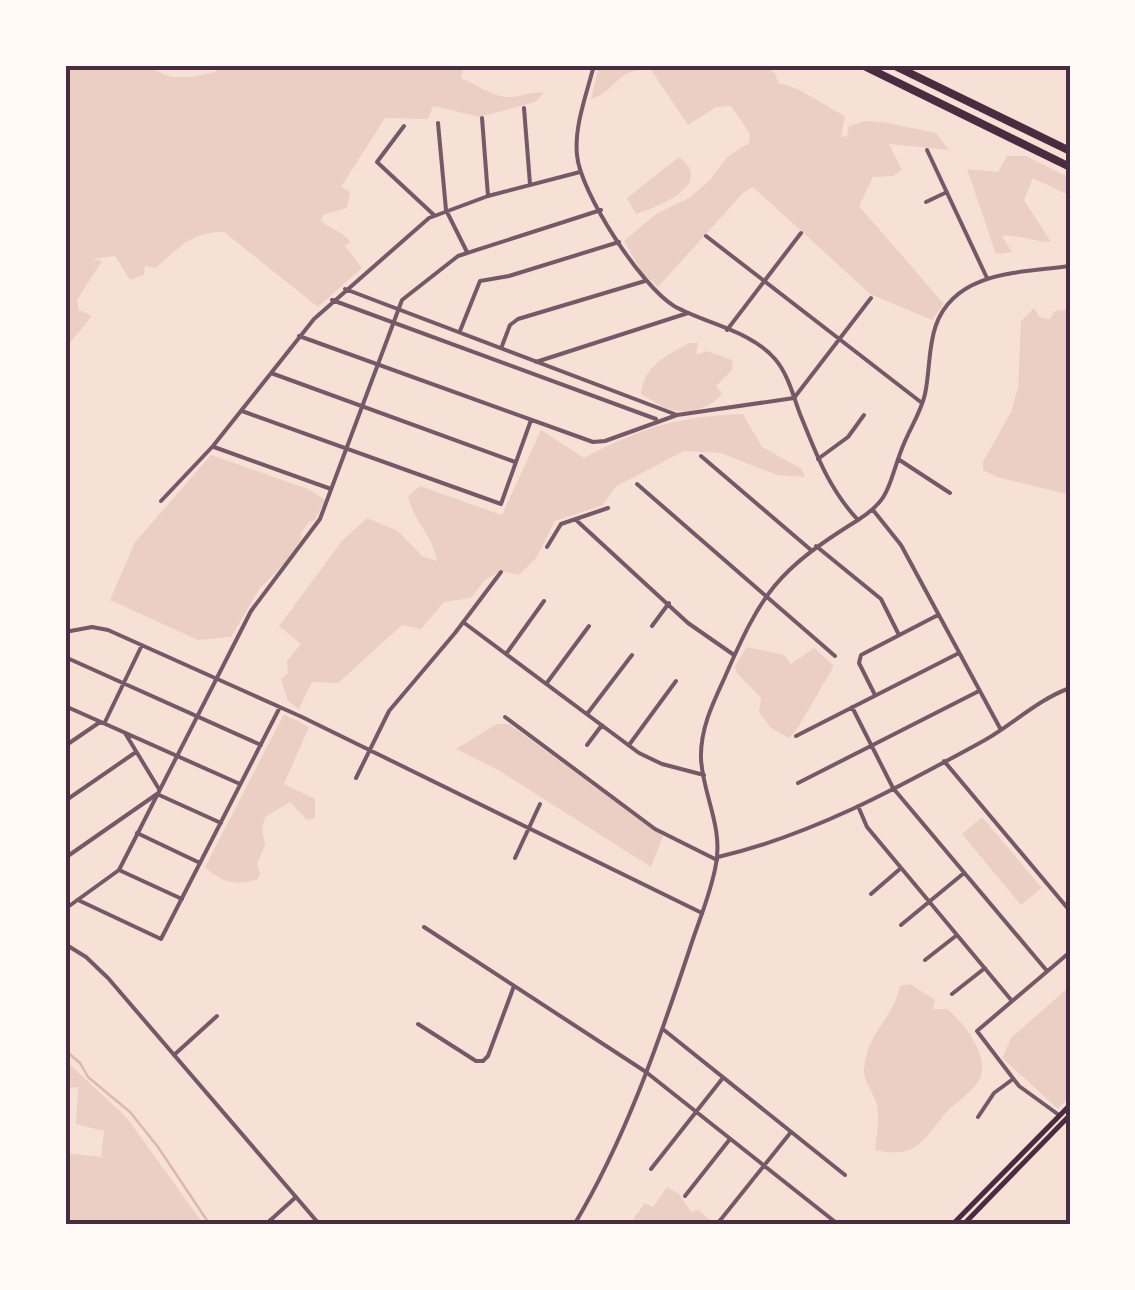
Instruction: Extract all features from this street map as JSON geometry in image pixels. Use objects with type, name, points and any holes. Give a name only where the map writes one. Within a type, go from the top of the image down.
[{"type":"highway","points":[[862,65],[1070,167]]},
{"type":"highway","points":[[893,65],[1070,152]]},
{"type":"main road","points":[[952,1225],[1070,1105]]},
{"type":"main road","points":[[963,1225],[1070,1114]]},
{"type":"street","points":[[594,65],[576,146],[580,172],[619,242],[645,281],[671,304],[769,353],[784,372],[834,492],[858,520]]},
{"type":"street","points":[[524,108],[530,184]]},
{"type":"street","points":[[482,118],[488,196]]},
{"type":"street","points":[[438,123],[446,210],[467,252]]},
{"type":"street","points":[[404,126],[377,162],[434,215]]},
{"type":"street","points":[[927,150],[987,278]]},
{"type":"street","points":[[161,501],[213,446],[332,300],[434,215],[580,172]]},
{"type":"street","points":[[926,202],[947,192]]},
{"type":"street","points":[[65,909],[119,870],[255,604],[316,525],[398,308],[407,295],[443,264],[467,252],[601,210]]},
{"type":"street","points":[[727,330],[801,232]]},
{"type":"street","points":[[706,236],[922,403]]},
{"type":"street","points":[[460,331],[480,281],[509,276],[619,242]]},
{"type":"street","points":[[574,1225],[664,1030],[702,913],[717,858],[717,826],[704,775],[702,746],[706,722],[765,595],[813,548],[873,510],[887,494],[922,403],[932,337],[954,296],[987,278],[1070,266]]},
{"type":"street","points":[[502,346],[510,325],[518,319],[645,281]]},
{"type":"street","points":[[345,288],[676,415]]},
{"type":"street","points":[[299,336],[599,442],[676,415],[794,398],[871,298]]},
{"type":"street","points":[[332,300],[659,420]]},
{"type":"street","points":[[536,362],[689,313]]},
{"type":"street","points":[[532,374],[536,362]]},
{"type":"street","points":[[271,373],[516,462]]},
{"type":"street","points":[[242,411],[500,504],[531,420]]},
{"type":"street","points":[[818,458],[848,436],[864,415]]},
{"type":"street","points":[[213,446],[332,490]]},
{"type":"street","points":[[701,456],[881,600],[899,635]]},
{"type":"street","points":[[898,459],[950,493]]},
{"type":"street","points":[[637,484],[835,656]]},
{"type":"street","points":[[548,547],[557,527],[608,508]]},
{"type":"street","points":[[873,510],[901,545],[1001,730]]},
{"type":"street","points":[[575,519],[688,624],[734,656]]},
{"type":"street","points":[[356,778],[393,705],[501,572]]},
{"type":"street","points":[[506,654],[544,601]]},
{"type":"street","points":[[652,626],[669,603]]},
{"type":"street","points":[[875,695],[859,657],[938,614]]},
{"type":"street","points":[[463,622],[628,745],[653,760],[704,775]]},
{"type":"street","points":[[546,684],[590,626]]},
{"type":"street","points":[[65,632],[102,628],[142,645],[280,707],[702,913]]},
{"type":"street","points":[[65,746],[102,723],[142,645]]},
{"type":"street","points":[[796,736],[959,652]]},
{"type":"street","points":[[587,714],[632,654]]},
{"type":"street","points":[[65,657],[260,745]]},
{"type":"street","points":[[628,745],[676,682]]},
{"type":"street","points":[[505,717],[655,829],[717,858],[777,842],[858,806],[1001,730],[1070,688]]},
{"type":"street","points":[[798,783],[979,691]]},
{"type":"street","points":[[65,706],[240,784]]},
{"type":"street","points":[[78,900],[162,938],[280,707]]},
{"type":"street","points":[[852,707],[893,788],[1047,972]]},
{"type":"street","points":[[587,745],[602,725]]},
{"type":"street","points":[[125,733],[158,792],[220,823]]},
{"type":"street","points":[[65,801],[136,752]]},
{"type":"street","points":[[944,761],[1070,911]]},
{"type":"street","points":[[65,858],[158,792]]},
{"type":"street","points":[[515,858],[540,804]]},
{"type":"street","points":[[858,806],[868,827],[1012,1001]]},
{"type":"street","points":[[138,833],[200,862]]},
{"type":"street","points":[[871,894],[902,868]]},
{"type":"street","points":[[119,870],[182,899]]},
{"type":"street","points":[[901,924],[964,873]]},
{"type":"street","points":[[424,927],[646,1072],[839,1225]]},
{"type":"street","points":[[926,960],[957,934]]},
{"type":"street","points":[[65,944],[101,970],[320,1225]]},
{"type":"street","points":[[1059,1116],[1025,1092],[977,1031],[1070,952]]},
{"type":"street","points":[[952,994],[985,968]]},
{"type":"street","points":[[418,1024],[476,1061],[483,1061],[514,986]]},
{"type":"street","points":[[174,1055],[217,1016]]},
{"type":"street","points":[[664,1030],[845,1176]]},
{"type":"street","points":[[651,1169],[724,1078]]},
{"type":"street","points":[[978,1117],[994,1094],[1013,1078]]},
{"type":"street","points":[[718,1223],[792,1132]]},
{"type":"street","points":[[684,1196],[730,1139]]},
{"type":"street","points":[[265,1225],[296,1197]]},
{"type":"shaded area","points":[[65,65],[142,65],[171,77],[192,77],[215,72],[219,65],[464,65],[461,78],[498,95],[544,93],[535,102],[480,117],[433,106],[428,119],[385,118],[341,187],[350,192],[347,208],[323,215],[321,220],[347,238],[350,242],[345,246],[362,268],[318,307],[224,232],[213,232],[187,242],[156,268],[145,266],[144,275],[130,280],[115,256],[92,259],[102,261],[77,300],[79,310],[92,316],[65,349]]},
{"type":"shaded area","points":[[599,65],[765,65],[775,73],[778,83],[804,92],[845,116],[841,137],[847,136],[849,126],[866,121],[936,133],[949,150],[889,144],[902,170],[893,176],[873,177],[859,206],[944,304],[932,320],[870,294],[753,187],[743,193],[658,287],[643,274],[624,241],[656,214],[689,198],[710,180],[728,156],[749,143],[750,134],[731,106],[716,107],[688,125],[651,70],[630,72],[591,99]]},
{"type":"shaded area","points":[[1007,156],[1026,156],[1070,178],[1070,196],[1033,178],[1024,200],[1051,242],[1002,236],[1012,252],[996,254],[967,169],[998,172]]},
{"type":"shaded area","points":[[679,157],[689,167],[691,177],[687,185],[669,200],[636,214],[627,198]]},
{"type":"shaded area","points":[[1034,308],[1039,317],[1050,319],[1055,311],[1070,309],[1070,495],[996,477],[983,470],[983,462],[1011,412],[1018,388],[1021,321]]},
{"type":"shaded area","points":[[689,343],[698,343],[696,355],[707,351],[732,360],[733,369],[716,386],[722,393],[718,398],[699,409],[678,411],[641,394],[651,369]]},
{"type":"shaded area","points":[[743,414],[762,447],[802,469],[805,477],[777,475],[721,453],[684,451],[615,487],[603,505],[555,521],[537,557],[519,575],[500,571],[485,580],[471,598],[444,602],[421,629],[402,625],[338,683],[312,682],[299,709],[288,701],[281,679],[288,673],[287,661],[301,644],[279,626],[342,541],[367,518],[398,531],[422,556],[437,561],[408,496],[420,486],[502,515],[541,430],[584,458],[660,426]]},
{"type":"shaded area","points":[[211,455],[308,489],[325,500],[284,564],[260,588],[231,637],[198,640],[110,600],[135,542]]},
{"type":"shaded area","points":[[747,647],[784,655],[791,664],[814,648],[834,666],[789,738],[771,728],[759,712],[761,698],[737,673],[735,666]]},
{"type":"shaded area","points":[[284,714],[309,727],[284,784],[315,799],[315,818],[307,820],[290,802],[265,817],[265,845],[257,864],[258,879],[223,880],[205,867]]},
{"type":"shaded area","points":[[497,724],[509,724],[663,836],[651,867],[498,770],[456,749]]},
{"type":"shaded area","points":[[982,817],[1042,888],[1021,905],[962,834]]},
{"type":"shaded area","points":[[910,984],[935,1000],[933,1009],[947,1009],[961,1023],[979,1053],[982,1073],[974,1087],[916,1146],[899,1152],[875,1150],[878,1113],[864,1065],[900,986]]},
{"type":"shaded area","points":[[1070,986],[1070,1096],[1058,1109],[1002,1058],[1011,1038]]},
{"type":"shaded area","points":[[65,1060],[127,1118],[204,1225],[65,1225],[65,1153],[101,1157],[104,1131],[76,1124],[78,1087],[65,1088]]},
{"type":"shaded area","points":[[667,1187],[679,1194],[691,1212],[698,1210],[716,1225],[629,1225],[645,1203],[653,1207]]},
{"type":"waterway","points":[[65,1050],[88,1077],[130,1112],[210,1225]]}]
